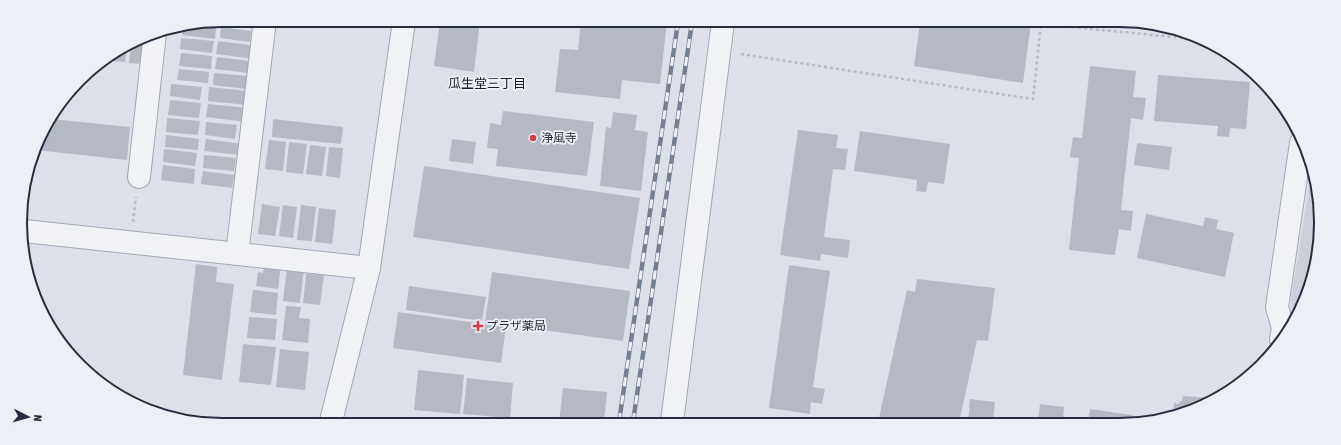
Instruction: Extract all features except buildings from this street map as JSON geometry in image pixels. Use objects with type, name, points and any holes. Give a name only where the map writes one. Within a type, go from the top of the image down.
[{"type":"street","points":[[237,254],[264,27]]},
{"type":"street","points":[[332,418],[369,268],[403,27]]},
{"type":"street","points":[[673,418],[722,27]]},
{"type":"street","points":[[139,177],[154,39]]},
{"type":"street","points":[[1283,328],[1277,307],[1300,150]]},
{"type":"street","points":[[27,232],[369,268]]},
{"type":"path","points":[[740,54],[1033,99],[1041,27]]},
{"type":"path","points":[[1072,27],[1183,38]]},
{"type":"path","points":[[130,243],[139,177]]},
{"type":"shaded area","points":[[1309,187],[1310,187],[1314,210],[1314,235],[1304,285],[1293,312],[1291,299]]},
{"type":"railway","points":[[620,418],[677,27]]},
{"type":"railway","points":[[634,418],[691,27]]},
{"type":"place","name":"浄風寺","points":[[533,138]]},
{"type":"place","name":"プラザ薬局","points":[[478,326]]},
{"type":"district","name":"瓜生堂三丁目","points":[[487,83]]}]
